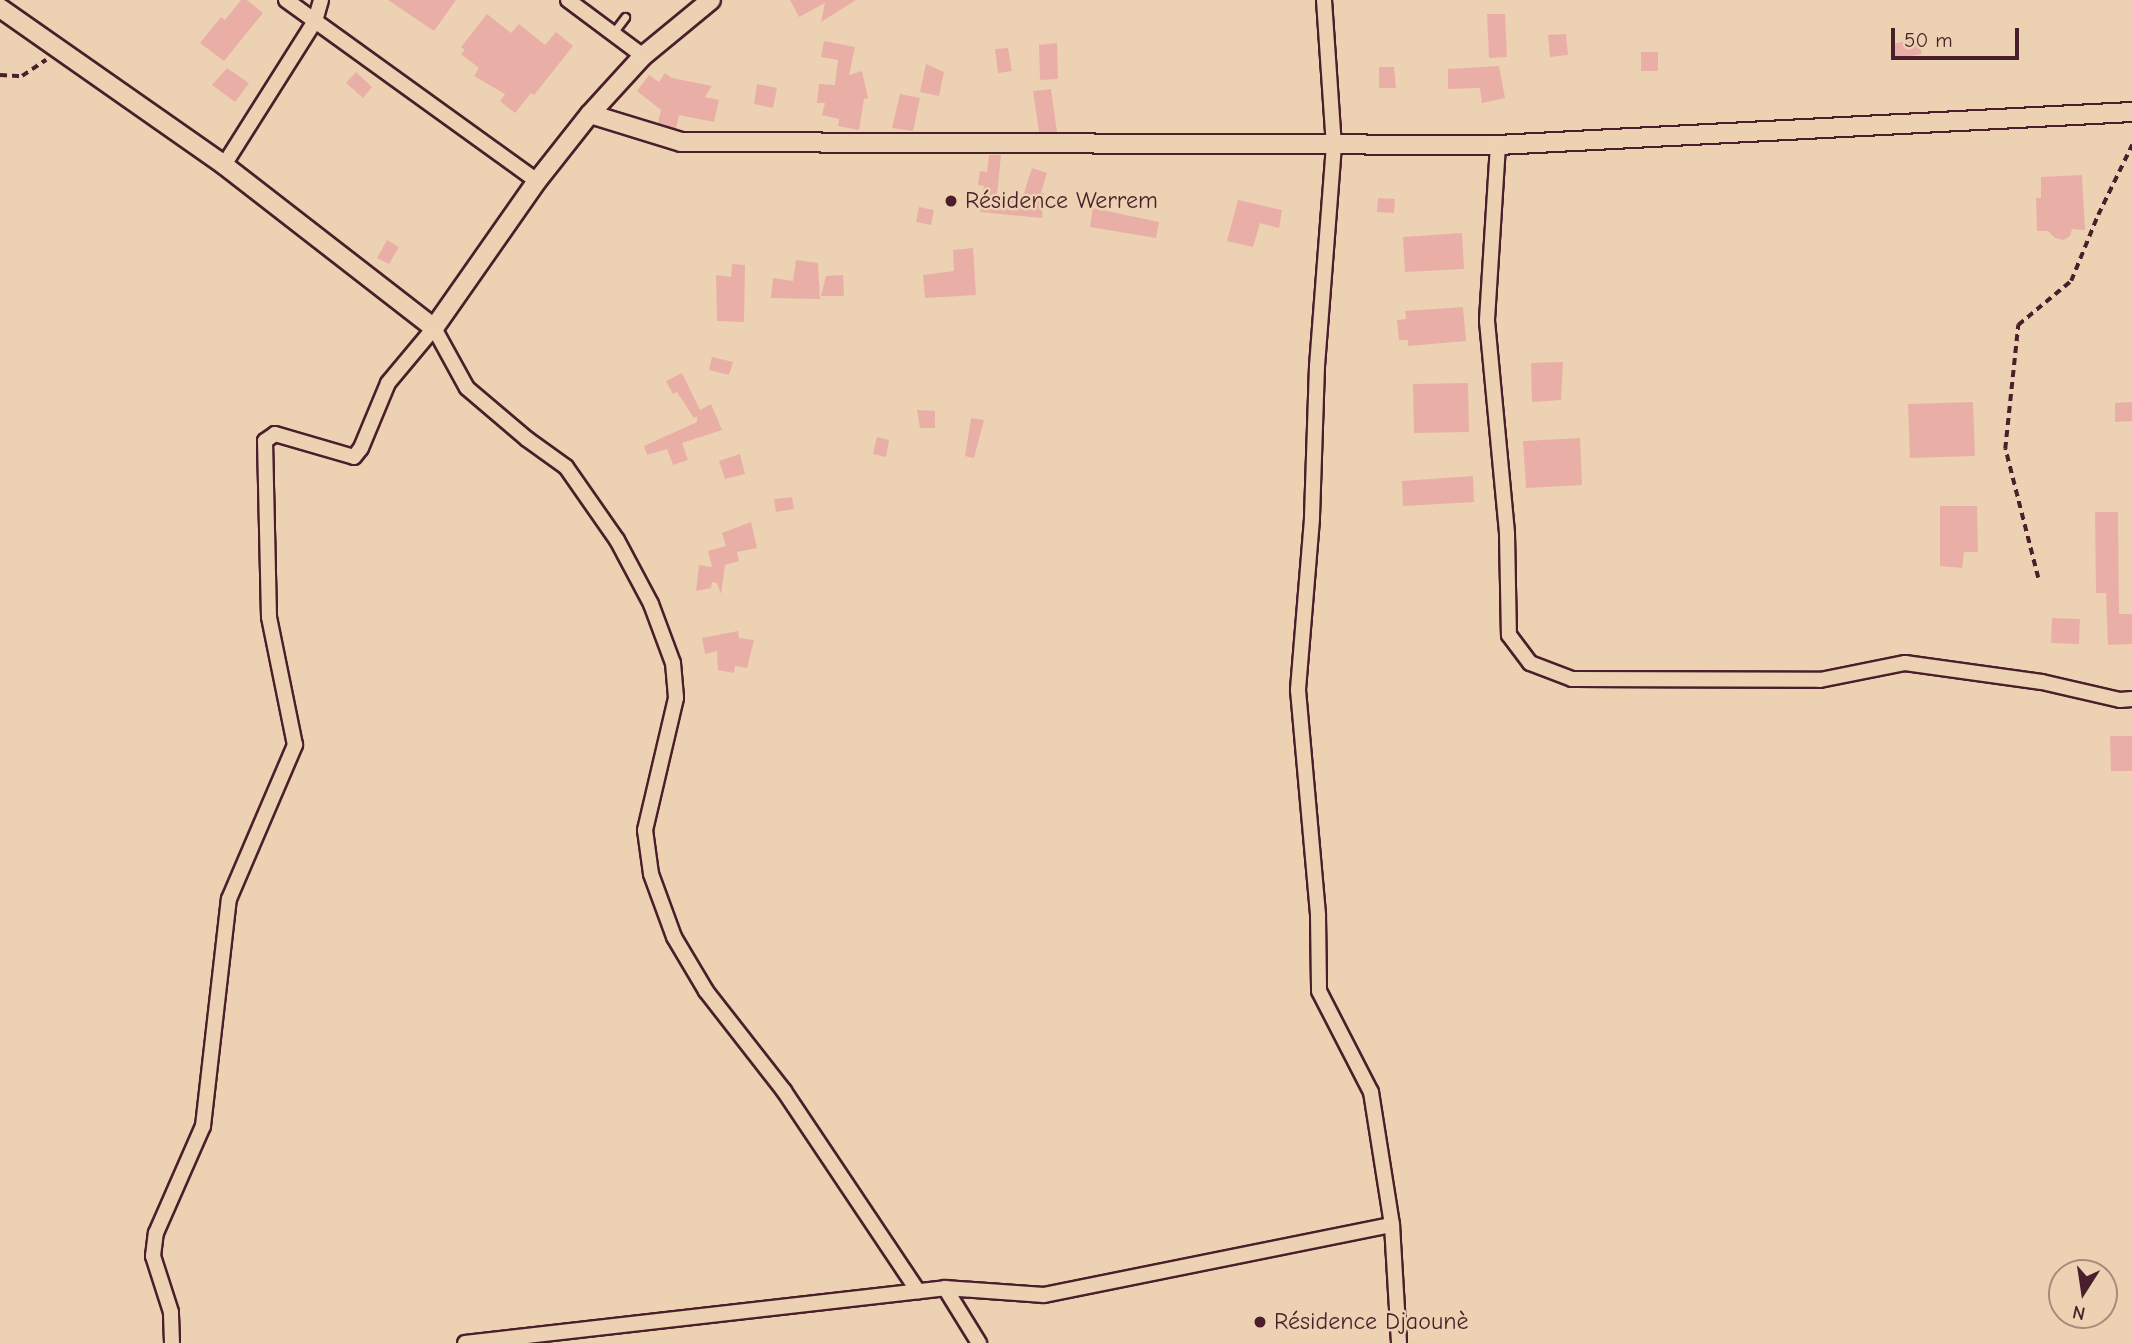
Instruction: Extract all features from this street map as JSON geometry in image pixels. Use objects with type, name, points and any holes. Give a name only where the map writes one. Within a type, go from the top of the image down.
[{"type":"street","points":[[286,0],[537,181]]},
{"type":"street","points":[[224,165],[315,21],[321,0]]},
{"type":"street","points":[[568,0],[584,5],[612,33],[643,56]]},
{"type":"street","points":[[172,1343],[170,1312],[153,1256],[156,1233],[203,1126],[229,899],[295,746],[270,617],[265,441],[275,434],[354,457],[361,448],[388,383],[434,328],[537,181],[590,114],[643,56],[710,0]]},
{"type":"street","points":[[1324,0],[1334,145],[1318,353],[1312,519],[1298,690],[1318,916],[1319,991],[1371,1092],[1392,1225],[1399,1343]]},
{"type":"street","points":[[5,6],[60,51],[224,165],[434,328],[467,388],[527,439],[566,467],[617,540],[651,604],[673,663],[676,698],[645,830],[651,874],[674,937],[706,990],[784,1091],[918,1292]]},
{"type":"street","points":[[590,114],[681,142],[1498,145],[2132,111]]},
{"type":"street","points":[[1498,145],[1487,321],[1507,534],[1509,635],[1530,663],[1572,679],[1820,680],[1905,663],[2042,682],[2120,700],[2132,699]]},
{"type":"street","points":[[465,1343],[945,1288],[1044,1295],[1392,1225]]},
{"type":"street","points":[[945,1288],[979,1343]]},
{"type":"lane","points":[[612,33],[625,16]]},
{"type":"path","points":[[0,75],[22,76],[60,51]]},
{"type":"path","points":[[2038,578],[2005,449],[2018,325],[2071,281],[2098,215],[2132,145]]},
{"type":"building","points":[[241,0],[247,0],[263,13],[224,61],[200,43],[221,17],[225,20]]},
{"type":"building","points":[[388,0],[456,0],[434,31]]},
{"type":"building","points":[[790,0],[856,0],[821,22],[825,3],[799,17]]},
{"type":"building","points":[[487,14],[511,33],[519,24],[545,45],[556,32],[573,46],[534,95],[531,93],[515,113],[500,101],[505,94],[474,76],[479,68],[461,54],[465,50],[461,47]]},
{"type":"building","points":[[1487,14],[1505,14],[1507,57],[1489,58]]},
{"type":"building","points":[[1566,34],[1568,55],[1550,57],[1548,35]]},
{"type":"building","points":[[1918,39],[1922,54],[1895,59],[1892,44]]},
{"type":"building","points":[[824,41],[855,47],[849,75],[862,71],[868,98],[864,99],[859,130],[838,126],[839,119],[822,115],[825,103],[817,103],[819,84],[835,85],[838,60],[821,57]]},
{"type":"building","points":[[1057,43],[1058,79],[1040,80],[1039,45]]},
{"type":"building","points":[[1008,48],[1012,71],[998,73],[995,49]]},
{"type":"building","points":[[1641,52],[1658,52],[1658,71],[1641,71]]},
{"type":"building","points":[[926,64],[944,72],[939,96],[920,92]]},
{"type":"building","points":[[1499,66],[1505,98],[1482,103],[1480,88],[1448,89],[1448,69]]},
{"type":"building","points":[[1379,67],[1394,67],[1396,88],[1379,88]]},
{"type":"building","points":[[227,68],[249,83],[235,102],[212,85]]},
{"type":"building","points":[[356,72],[372,87],[363,98],[346,83]]},
{"type":"building","points":[[665,73],[672,78],[712,86],[705,97],[719,100],[714,122],[679,115],[676,129],[658,123],[661,110],[637,91],[649,75],[659,82]]},
{"type":"building","points":[[757,84],[777,88],[773,108],[754,104]]},
{"type":"building","points":[[1051,89],[1057,132],[1039,132],[1033,91]]},
{"type":"building","points":[[900,94],[920,98],[913,131],[892,128]]},
{"type":"building","points":[[989,155],[1001,155],[997,195],[1022,199],[1032,168],[1047,173],[1041,193],[1044,193],[1042,218],[980,212],[984,186],[978,185],[980,171],[987,172]]},
{"type":"building","points":[[2082,175],[2085,230],[2072,229],[2070,236],[2064,240],[2055,238],[2048,231],[2037,231],[2036,198],[2041,198],[2041,177]]},
{"type":"building","points":[[1378,198],[1395,199],[1394,213],[1377,212]]},
{"type":"building","points":[[1238,200],[1282,210],[1279,228],[1260,223],[1253,247],[1227,241]]},
{"type":"building","points":[[919,207],[934,210],[931,225],[916,222]]},
{"type":"building","points":[[1093,208],[1159,222],[1156,238],[1090,227]]},
{"type":"building","points":[[1462,233],[1464,269],[1405,272],[1403,237]]},
{"type":"building","points":[[387,240],[399,247],[389,264],[377,258]]},
{"type":"building","points":[[973,248],[976,295],[925,298],[923,275],[954,271],[953,250]]},
{"type":"building","points":[[796,260],[818,263],[820,299],[771,298],[773,278],[793,281]]},
{"type":"building","points":[[732,264],[745,265],[744,322],[717,321],[716,275],[731,277]]},
{"type":"building","points":[[843,275],[844,296],[821,296],[826,276]]},
{"type":"building","points":[[1463,307],[1466,341],[1408,346],[1408,340],[1399,340],[1397,320],[1406,319],[1405,311]]},
{"type":"building","points":[[712,357],[733,362],[729,375],[709,370]]},
{"type":"building","points":[[1563,362],[1561,400],[1532,402],[1531,363]]},
{"type":"building","points":[[682,373],[700,410],[711,404],[722,430],[682,443],[688,460],[673,465],[667,449],[647,455],[644,446],[697,422],[697,416],[694,418],[677,392],[673,394],[666,381]]},
{"type":"building","points":[[1468,383],[1469,432],[1414,433],[1413,384]]},
{"type":"building","points":[[1973,402],[1975,456],[1910,458],[1908,404]]},
{"type":"building","points":[[2132,402],[2132,421],[2115,422],[2115,403]]},
{"type":"building","points":[[917,410],[935,411],[935,428],[920,428]]},
{"type":"building","points":[[971,418],[984,420],[974,458],[965,456]]},
{"type":"building","points":[[877,437],[889,440],[886,457],[873,454]]},
{"type":"building","points":[[1580,438],[1582,485],[1526,488],[1523,441]]},
{"type":"building","points":[[740,454],[745,474],[725,479],[719,461]]},
{"type":"building","points":[[1473,476],[1474,502],[1403,506],[1402,481]]},
{"type":"building","points":[[792,497],[794,509],[776,512],[774,499]]},
{"type":"building","points":[[1940,506],[1977,506],[1978,552],[1964,552],[1962,568],[1940,566]]},
{"type":"building","points":[[2095,512],[2118,512],[2119,614],[2132,614],[2132,644],[2108,645],[2106,593],[2096,593]]},
{"type":"building","points":[[751,522],[757,548],[737,552],[739,561],[725,565],[721,594],[717,583],[712,582],[711,588],[696,591],[699,565],[712,567],[708,551],[726,546],[722,533]]},
{"type":"building","points":[[2052,618],[2080,619],[2079,644],[2051,643]]},
{"type":"building","points":[[738,631],[739,638],[754,640],[747,668],[735,666],[734,673],[718,670],[717,651],[705,654],[702,638]]},
{"type":"building","points":[[2110,736],[2132,736],[2132,771],[2111,771]]},
{"type":"place","name":"Résidence Werrem","points":[[951,201]]},
{"type":"place","name":"Résidence Djaounè","points":[[1260,1322]]}]
